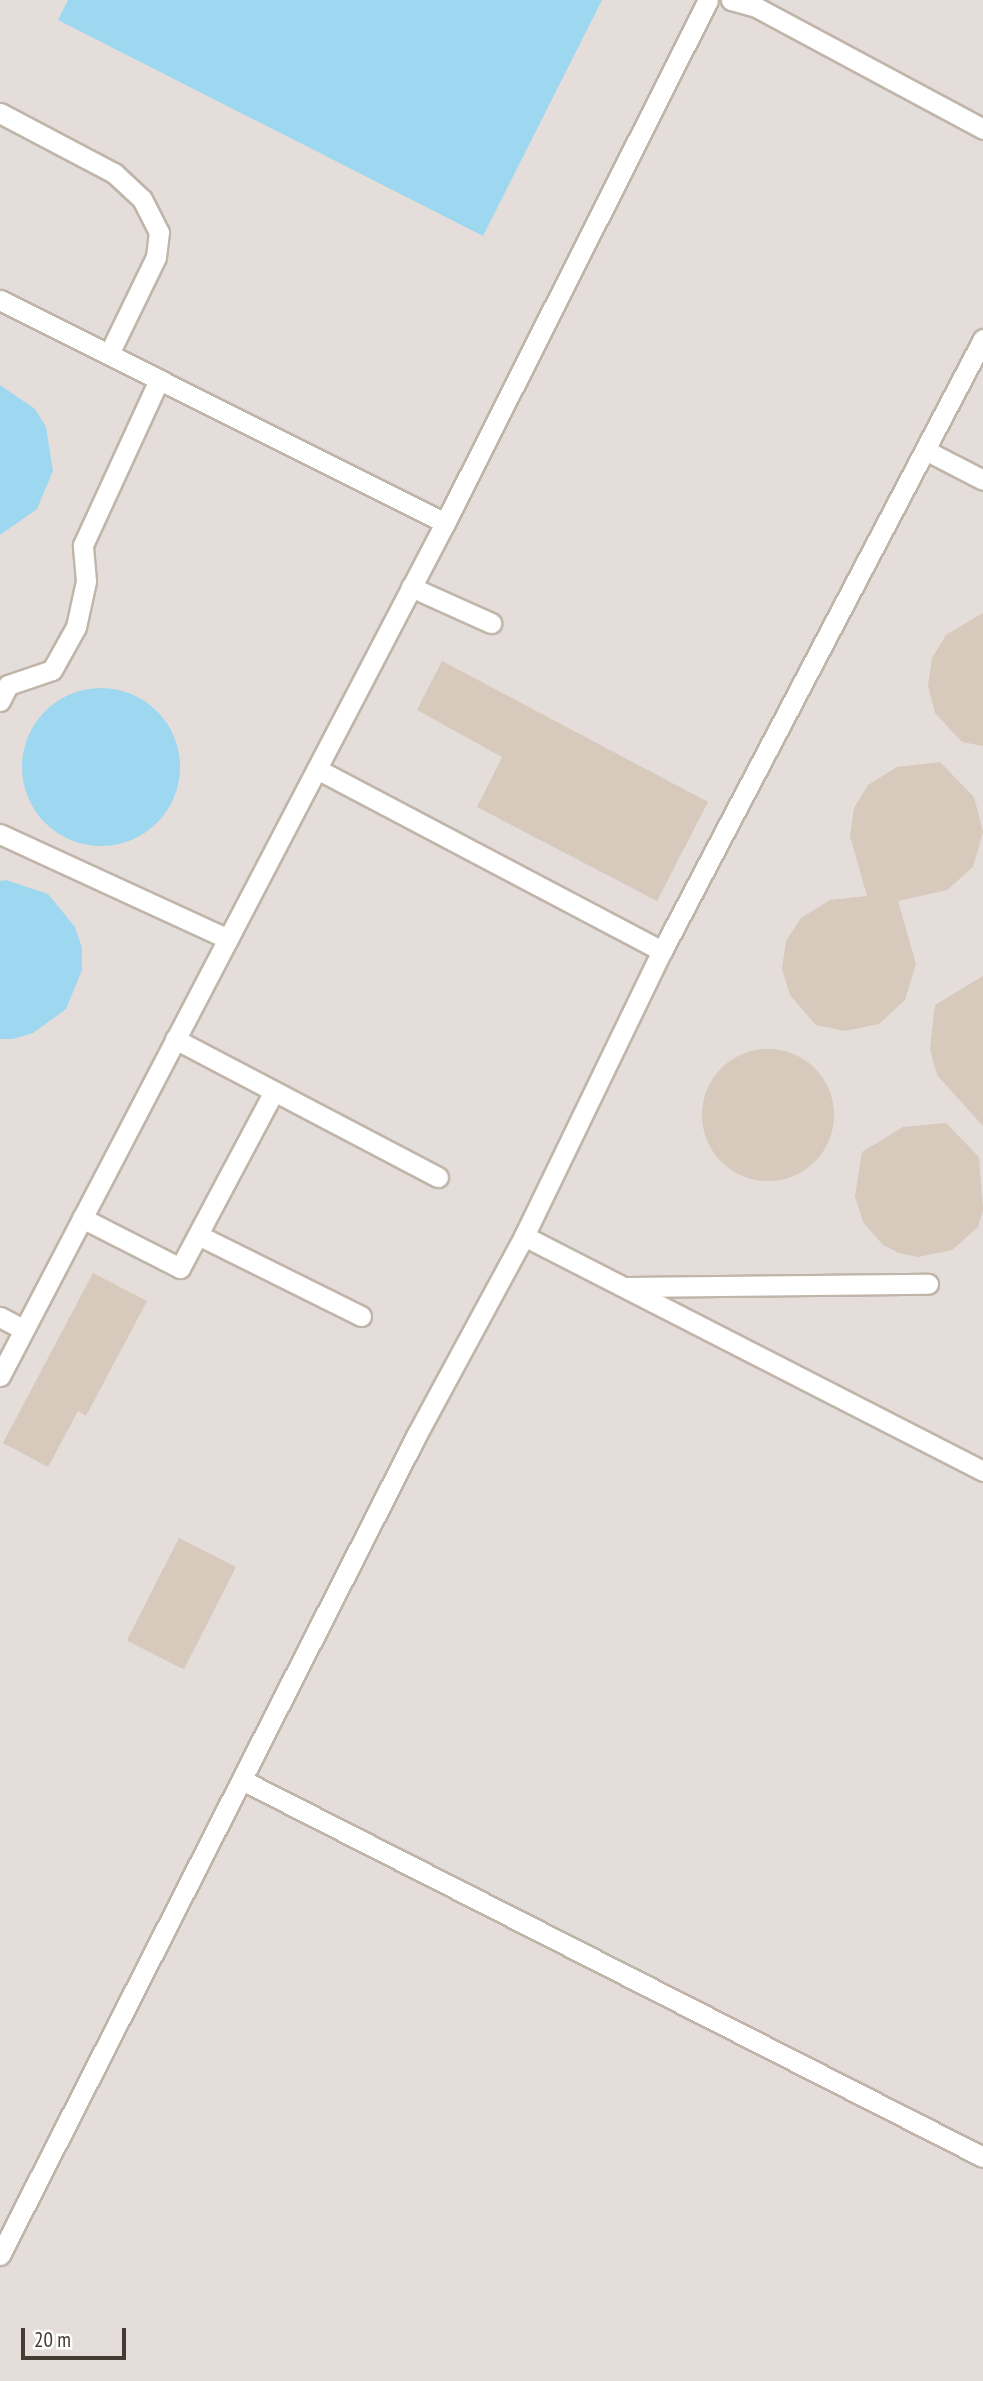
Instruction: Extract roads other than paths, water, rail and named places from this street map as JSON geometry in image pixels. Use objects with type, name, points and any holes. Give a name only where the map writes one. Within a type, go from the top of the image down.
[{"type":"lane","points":[[0,1376],[445,523],[713,0]]},
{"type":"lane","points":[[731,0],[754,6],[983,129]]},
{"type":"lane","points":[[0,113],[114,173],[142,199],[159,232],[156,257],[108,355]]},
{"type":"lane","points":[[0,300],[445,523]]},
{"type":"lane","points":[[0,2255],[244,1781],[416,1436],[524,1236],[662,951],[983,339]]},
{"type":"lane","points":[[0,701],[8,685],[52,670],[76,628],[86,581],[83,545],[159,380]]},
{"type":"lane","points":[[925,450],[983,480]]},
{"type":"lane","points":[[411,587],[491,623]]},
{"type":"lane","points":[[317,769],[662,951]]},
{"type":"lane","points":[[0,834],[228,939]]},
{"type":"lane","points":[[175,1040],[438,1177]]},
{"type":"lane","points":[[82,1218],[180,1268],[274,1091]]},
{"type":"lane","points":[[198,1235],[361,1316]]},
{"type":"lane","points":[[524,1236],[983,1471]]},
{"type":"lane","points":[[624,1287],[928,1284]]},
{"type":"lane","points":[[0,1317],[24,1330]]},
{"type":"lane","points":[[244,1781],[983,2157]]},
{"type":"water","points":[[68,0],[602,0],[483,236],[58,20]]},
{"type":"water","points":[[0,385],[35,409],[46,427],[53,471],[37,509],[0,535]]},
{"type":"water","points":[[101,688],[131,694],[157,711],[174,737],[180,767],[174,797],[157,823],[131,840],[101,846],[71,840],[45,823],[28,797],[22,767],[28,737],[45,711],[71,694]]},
{"type":"water","points":[[6,880],[48,894],[75,927],[82,948],[82,970],[66,1009],[33,1033],[13,1039],[0,1039],[0,881]]}]
